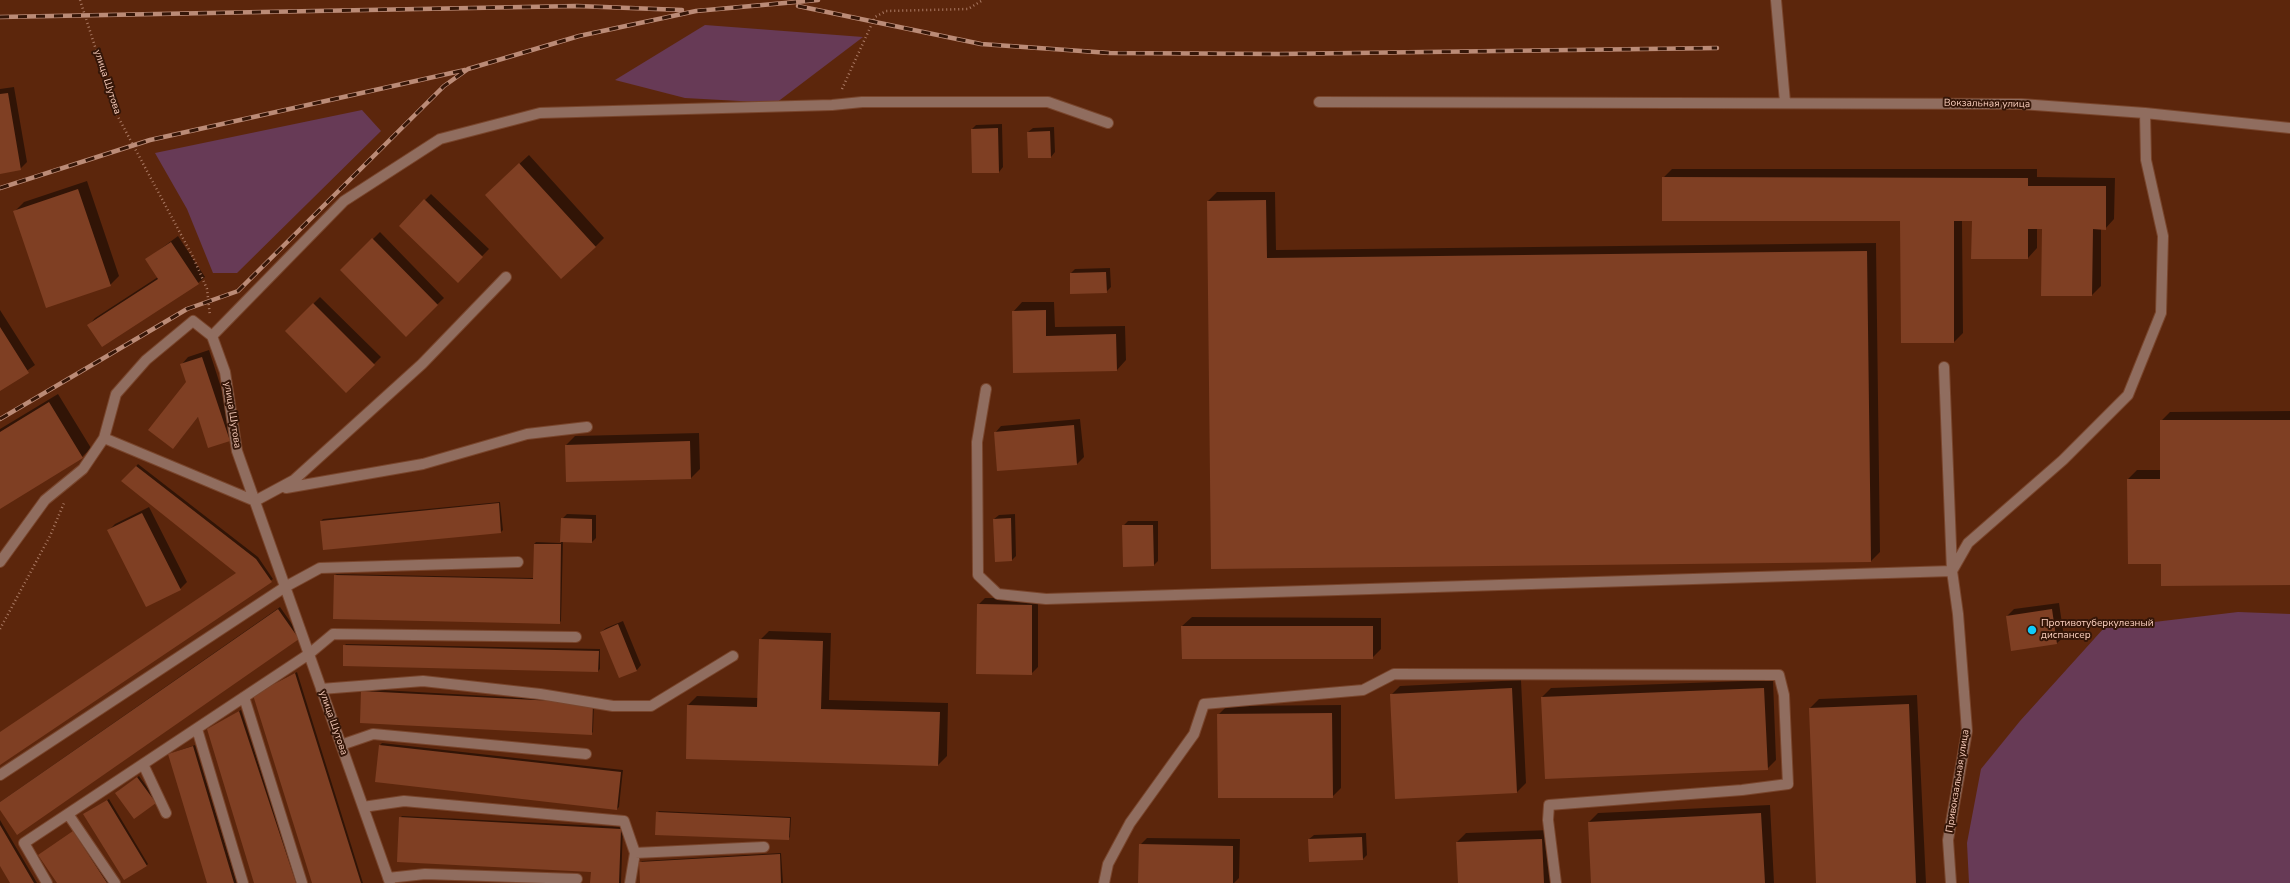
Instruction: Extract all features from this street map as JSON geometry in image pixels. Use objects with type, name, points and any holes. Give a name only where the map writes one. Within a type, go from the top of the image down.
[{"type":"street","points":[[1776,0],[1785,102]]},
{"type":"street","points":[[0,562],[45,500],[83,469],[104,438],[116,394],[146,360],[193,321],[212,336],[344,201],[440,138],[540,113],[832,105],[862,102],[1048,102],[1108,123]]},
{"type":"street","name":"Вокзальная улица","points":[[1319,102],[1785,102],[2021,104],[2145,113],[2290,128]]},
{"type":"street","points":[[986,389],[977,442],[978,575],[998,594],[1046,599],[1952,571],[1968,543],[2063,460],[2128,395],[2161,313],[2163,236],[2146,160],[2145,113]]},
{"type":"street","points":[[104,438],[255,500],[294,480],[422,364],[506,277]]},
{"type":"street","name":"улица Шутова","points":[[212,336],[225,372],[237,451],[389,881]]},
{"type":"street","name":"Привокзальная улица","points":[[1944,367],[1952,571],[1958,614],[1967,730],[1948,840],[1951,883]]},
{"type":"street","points":[[276,489],[423,464],[527,434],[587,427]]},
{"type":"street","points":[[0,775],[285,587],[320,568],[518,562]]},
{"type":"street","points":[[47,883],[24,843],[309,654],[333,634],[576,637]]},
{"type":"street","points":[[321,689],[423,680],[540,694],[613,706],[651,706],[733,656]]},
{"type":"street","points":[[1104,883],[1108,864],[1130,823],[1194,734],[1204,704],[1363,690],[1394,674],[1779,675],[1784,695],[1788,784],[1742,790],[1549,805],[1548,820],[1556,883]]},
{"type":"street","points":[[244,697],[302,883]]},
{"type":"street","points":[[197,728],[243,883]]},
{"type":"street","points":[[341,745],[373,734],[586,754]]},
{"type":"street","points":[[142,764],[166,813]]},
{"type":"street","points":[[363,807],[404,800],[624,821],[635,853],[630,883]]},
{"type":"street","points":[[68,814],[115,883]]},
{"type":"street","points":[[635,853],[764,848]]},
{"type":"street","points":[[389,881],[425,874],[577,879]]},
{"type":"path","name":"улица Шутова","points":[[80,0],[117,115],[193,257],[207,289],[212,336]]},
{"type":"path","points":[[832,105],[847,81],[875,16],[886,11],[968,9],[984,0]]},
{"type":"path","points":[[0,629],[50,536],[67,497]]},
{"type":"shaded area","points":[[705,25],[863,37],[776,103],[685,98],[615,80]]},
{"type":"shaded area","points":[[362,110],[381,131],[237,273],[213,273],[187,209],[155,153]]},
{"type":"shaded area","points":[[2238,612],[2290,614],[2290,883],[1969,883],[1967,843],[1981,769],[2020,721],[2104,628]]},
{"type":"building","points":[[8,93],[21,170],[0,174],[0,94]]},
{"type":"building","points":[[998,128],[999,173],[972,173],[971,129]]},
{"type":"building","points":[[1050,131],[1051,158],[1028,158],[1027,132]]},
{"type":"building","points":[[519,163],[596,247],[561,279],[485,195]]},
{"type":"building","points":[[1662,177],[2028,178],[2028,186],[2106,186],[2106,230],[2093,229],[2092,296],[2041,296],[2042,229],[2028,229],[2028,259],[1971,259],[1972,221],[1954,221],[1954,343],[1901,343],[1900,221],[1662,221]]},
{"type":"building","points":[[78,189],[111,286],[46,308],[13,211]]},
{"type":"building","points":[[424,199],[483,257],[458,283],[399,226]]},
{"type":"building","points":[[1266,200],[1267,258],[1867,251],[1871,562],[1211,569],[1207,201]]},
{"type":"building","points":[[372,238],[438,305],[406,337],[340,270]]},
{"type":"building","points":[[171,242],[199,284],[102,347],[87,325],[158,279],[145,259]]},
{"type":"building","points":[[1106,272],[1107,293],[1070,294],[1070,273]]},
{"type":"building","points":[[313,303],[375,365],[346,393],[285,331]]},
{"type":"building","points":[[1046,310],[1046,336],[1116,334],[1117,371],[1013,373],[1012,311]]},
{"type":"building","points":[[0,327],[29,373],[0,391]]},
{"type":"building","points":[[202,357],[230,441],[208,448],[198,417],[173,449],[148,430],[186,382],[180,364]]},
{"type":"building","points":[[49,402],[83,458],[0,509],[0,432]]},
{"type":"building","points":[[2160,420],[2290,420],[2290,585],[2161,586],[2161,564],[2128,564],[2127,479],[2160,479]]},
{"type":"building","points":[[1074,425],[1077,465],[997,471],[994,432]]},
{"type":"building","points":[[690,441],[691,479],[566,482],[565,445]]},
{"type":"building","points":[[136,466],[256,559],[272,582],[0,765],[0,732],[236,573],[121,481]]},
{"type":"building","points":[[499,503],[501,533],[323,550],[320,521]]},
{"type":"building","points":[[142,513],[181,590],[146,607],[107,530]]},
{"type":"building","points":[[561,518],[592,519],[592,543],[560,542]]},
{"type":"building","points":[[1011,518],[1012,561],[995,562],[993,519]]},
{"type":"building","points":[[1122,525],[1153,525],[1154,566],[1123,567]]},
{"type":"building","points":[[534,544],[561,544],[560,624],[333,619],[334,575],[533,579]]},
{"type":"building","points":[[977,604],[1032,605],[1032,675],[976,674]]},
{"type":"building","points":[[278,609],[299,639],[17,835],[0,810],[0,802]]},
{"type":"building","name":"Противотуберкулезный диспансер","points":[[2052,609],[2057,644],[2011,651],[2006,616]]},
{"type":"building","points":[[618,624],[637,671],[619,678],[600,632]]},
{"type":"building","points":[[1181,626],[1373,626],[1373,659],[1182,659]]},
{"type":"building","points":[[759,639],[823,641],[821,709],[940,712],[938,766],[686,759],[687,705],[757,707]]},
{"type":"building","points":[[343,645],[599,651],[598,672],[343,666]]},
{"type":"building","points":[[295,673],[361,883],[312,883],[253,695]]},
{"type":"building","points":[[1512,688],[1517,793],[1395,799],[1390,694]]},
{"type":"building","points":[[1764,688],[1768,770],[1545,779],[1541,697]]},
{"type":"building","points":[[361,691],[593,703],[592,735],[360,723]]},
{"type":"building","points":[[1909,704],[1916,883],[1816,883],[1809,708]]},
{"type":"building","points":[[239,711],[296,883],[254,883],[207,729]]},
{"type":"building","points":[[1332,713],[1333,798],[1218,798],[1217,714]]},
{"type":"building","points":[[379,745],[621,772],[617,810],[375,782]]},
{"type":"building","points":[[193,746],[234,883],[207,883],[168,754]]},
{"type":"building","points":[[137,777],[156,803],[134,819],[115,793]]},
{"type":"building","points":[[107,800],[147,866],[124,880],[83,814]]},
{"type":"building","points":[[656,812],[790,818],[789,840],[655,835]]},
{"type":"building","points":[[1761,813],[1765,883],[1591,883],[1588,822]]},
{"type":"building","points":[[399,817],[621,829],[619,883],[590,883],[591,872],[397,862]]},
{"type":"building","points":[[0,825],[34,883],[10,883],[0,866]]},
{"type":"building","points":[[73,831],[107,883],[57,883],[38,855]]},
{"type":"building","points":[[1362,837],[1363,860],[1309,862],[1308,839]]},
{"type":"building","points":[[1542,839],[1544,883],[1458,883],[1456,842]]},
{"type":"building","points":[[1139,844],[1233,846],[1233,883],[1138,883]]},
{"type":"building","points":[[780,854],[781,883],[640,883],[639,862]]},
{"type":"railway","points":[[0,419],[187,309],[238,291],[444,86],[468,69],[579,36],[696,11],[818,0]]},
{"type":"railway","points":[[0,17],[577,6],[682,10]]},
{"type":"railway","points":[[798,6],[981,44],[1110,53],[1280,54],[1717,48]]},
{"type":"railway","points":[[0,188],[150,140],[465,70]]},
{"type":"place","name":"Противотуберкулезный диспансер","points":[[2032,630]]}]
